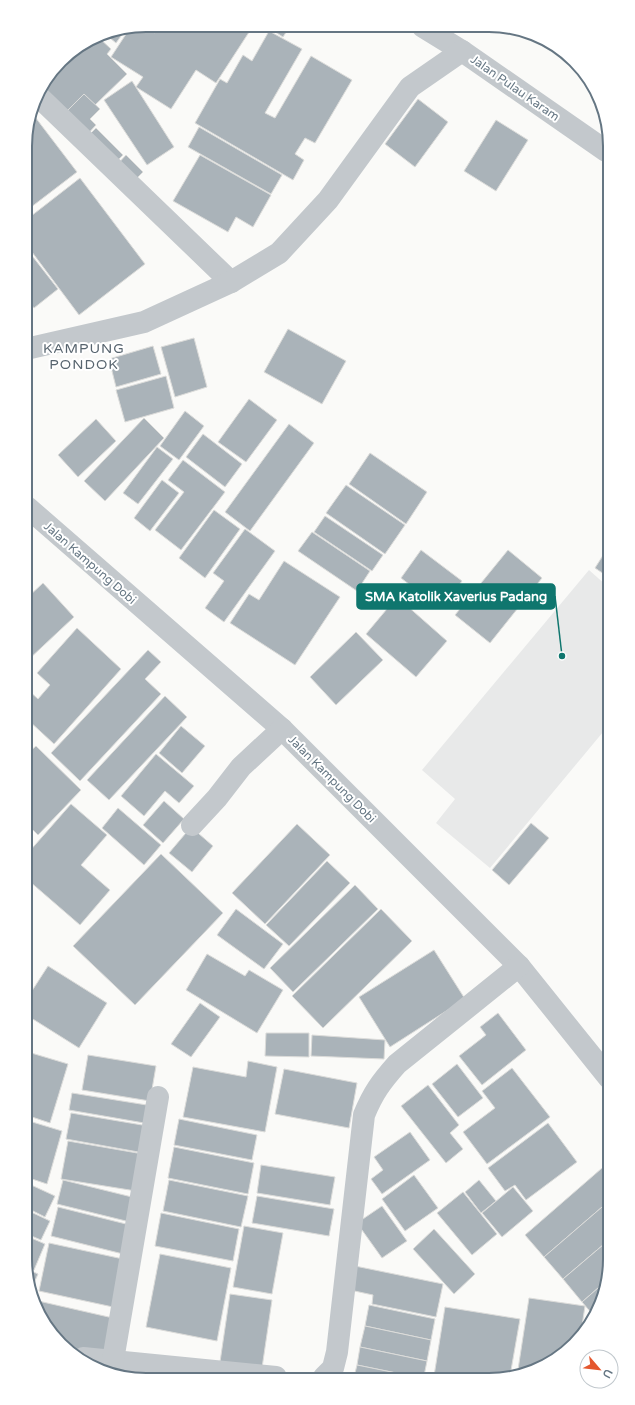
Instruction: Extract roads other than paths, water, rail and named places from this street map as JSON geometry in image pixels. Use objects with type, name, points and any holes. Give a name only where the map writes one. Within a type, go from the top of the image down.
[{"type":"street","name":"Jalan Pulau Karam","points":[[431,32],[462,51],[603,149]]},
{"type":"street","points":[[32,348],[144,322],[232,282],[279,253],[328,200],[410,87],[462,51]]},
{"type":"street","points":[[42,100],[232,282]]},
{"type":"street","name":"Jalan Kampung Dobi","points":[[32,513],[282,729],[519,966],[603,1071]]},
{"type":"street","points":[[192,825],[217,798],[241,766],[282,729]]},
{"type":"street","points":[[330,1373],[337,1352],[364,1115],[371,1097],[383,1079],[396,1064],[519,966]]},
{"type":"street","points":[[113,1360],[158,1097]]},
{"type":"street","points":[[91,1359],[238,1373]]},
{"type":"place","name":"SMA Katolik Xaverius Padang","points":[[562,656]]},
{"type":"district","name":"KAMPUNG PONDOK","points":[[84,356]]}]
